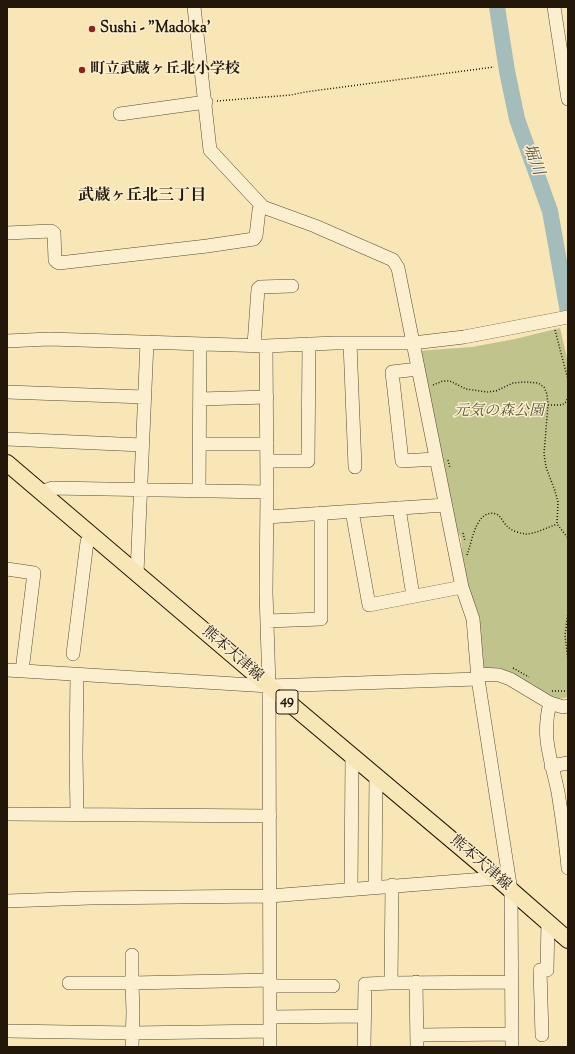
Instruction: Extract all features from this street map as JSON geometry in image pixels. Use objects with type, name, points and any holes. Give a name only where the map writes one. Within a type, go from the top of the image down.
[{"type":"main road","name":"熊本大津線","points":[[7,463],[511,891],[548,921],[567,934]]},
{"type":"street","points":[[194,7],[206,102],[210,150],[262,207],[315,226],[393,260],[398,268],[418,369],[442,457],[445,505],[462,587],[474,619],[478,676],[511,891],[512,1041],[417,1041],[416,982]]},
{"type":"street","points":[[554,7],[563,36],[567,91]]},
{"type":"street","points":[[120,114],[206,102]]},
{"type":"street","points":[[7,233],[51,231],[54,233],[55,260],[59,263],[193,248],[254,239],[256,236],[259,210],[262,207]]},
{"type":"street","points":[[270,1047],[267,397],[260,345],[258,289],[260,287],[292,286]]},
{"type":"street","points":[[7,341],[49,340],[260,345],[413,343],[464,337],[559,319]]},
{"type":"street","points":[[137,573],[147,342]]},
{"type":"street","points":[[350,343],[355,467]]},
{"type":"street","points":[[200,344],[200,491]]},
{"type":"street","points":[[267,461],[308,461],[309,344]]},
{"type":"street","points":[[418,369],[392,372],[402,461],[442,457]]},
{"type":"street","points":[[7,392],[144,397]]},
{"type":"street","points":[[200,399],[267,397]]},
{"type":"street","points":[[7,439],[142,445]]},
{"type":"street","points":[[200,444],[267,444]]},
{"type":"street","points":[[41,492],[52,488],[267,492]]},
{"type":"street","points":[[267,517],[445,505]]},
{"type":"street","points":[[399,508],[413,596]]},
{"type":"street","points":[[352,512],[369,605],[462,587]]},
{"type":"street","points":[[267,621],[321,619],[321,514]]},
{"type":"street","points":[[73,654],[87,542],[91,534]]},
{"type":"street","points":[[7,569],[34,573],[22,671]]},
{"type":"street","points":[[7,670],[269,686],[498,675],[510,679],[550,702],[563,707],[568,706]]},
{"type":"street","points":[[77,674],[77,815]]},
{"type":"street","points":[[550,702],[546,718],[546,740],[551,766],[564,803],[568,868]]},
{"type":"street","points":[[351,889],[352,756]]},
{"type":"street","points":[[551,766],[568,763]]},
{"type":"street","points":[[375,887],[376,776]]},
{"type":"street","points":[[7,814],[270,816]]},
{"type":"street","points":[[7,901],[90,898],[270,896],[497,878]]},
{"type":"street","points":[[391,983],[392,886]]},
{"type":"street","points":[[542,1035],[540,970],[547,970],[548,921]]},
{"type":"street","points":[[132,955],[132,1047]]},
{"type":"street","points":[[364,1047],[365,984],[416,982],[512,982]]},
{"type":"street","points":[[68,983],[270,983],[333,986]]},
{"type":"street","points":[[270,1017],[365,1016]]},
{"type":"street","points":[[7,1031],[132,1033],[270,1031]]},
{"type":"path","points":[[206,102],[291,95],[494,67]]},
{"type":"path","points":[[559,319],[568,380]]},
{"type":"path","points":[[428,389],[443,381],[450,381],[466,389],[486,392],[496,391],[513,383],[538,383],[544,387],[547,394],[548,405],[544,454],[546,467],[558,502],[558,524],[568,538]]},
{"type":"path","points":[[548,405],[562,404],[566,402],[568,397]]},
{"type":"path","points":[[442,457],[449,460],[450,473]]},
{"type":"path","points":[[466,550],[466,556],[475,530],[480,520],[486,514],[492,513],[498,515],[508,527],[516,532],[525,534],[534,533],[558,524]]},
{"type":"path","points":[[462,530],[465,543]]},
{"type":"path","points":[[568,612],[565,635],[568,661]]},
{"type":"path","points":[[509,667],[515,668],[531,679]]},
{"type":"path","points":[[546,690],[557,692],[568,691]]},
{"type":"green space","name":"元気の森公園","points":[[560,328],[568,362],[568,697],[551,701],[480,672],[464,581],[461,539],[447,505],[417,351],[472,347],[515,339]]},
{"type":"waterway","name":"堀川","points":[[497,7],[507,71],[517,119],[550,211],[568,312]]},
{"type":"place","name":"Sushi - \"Madoka'","points":[[92,29]]},
{"type":"place","name":"町立武蔵ヶ丘北小学校","points":[[82,70]]},
{"type":"district","name":"武蔵ヶ丘北三丁目","points":[[142,197]]}]
